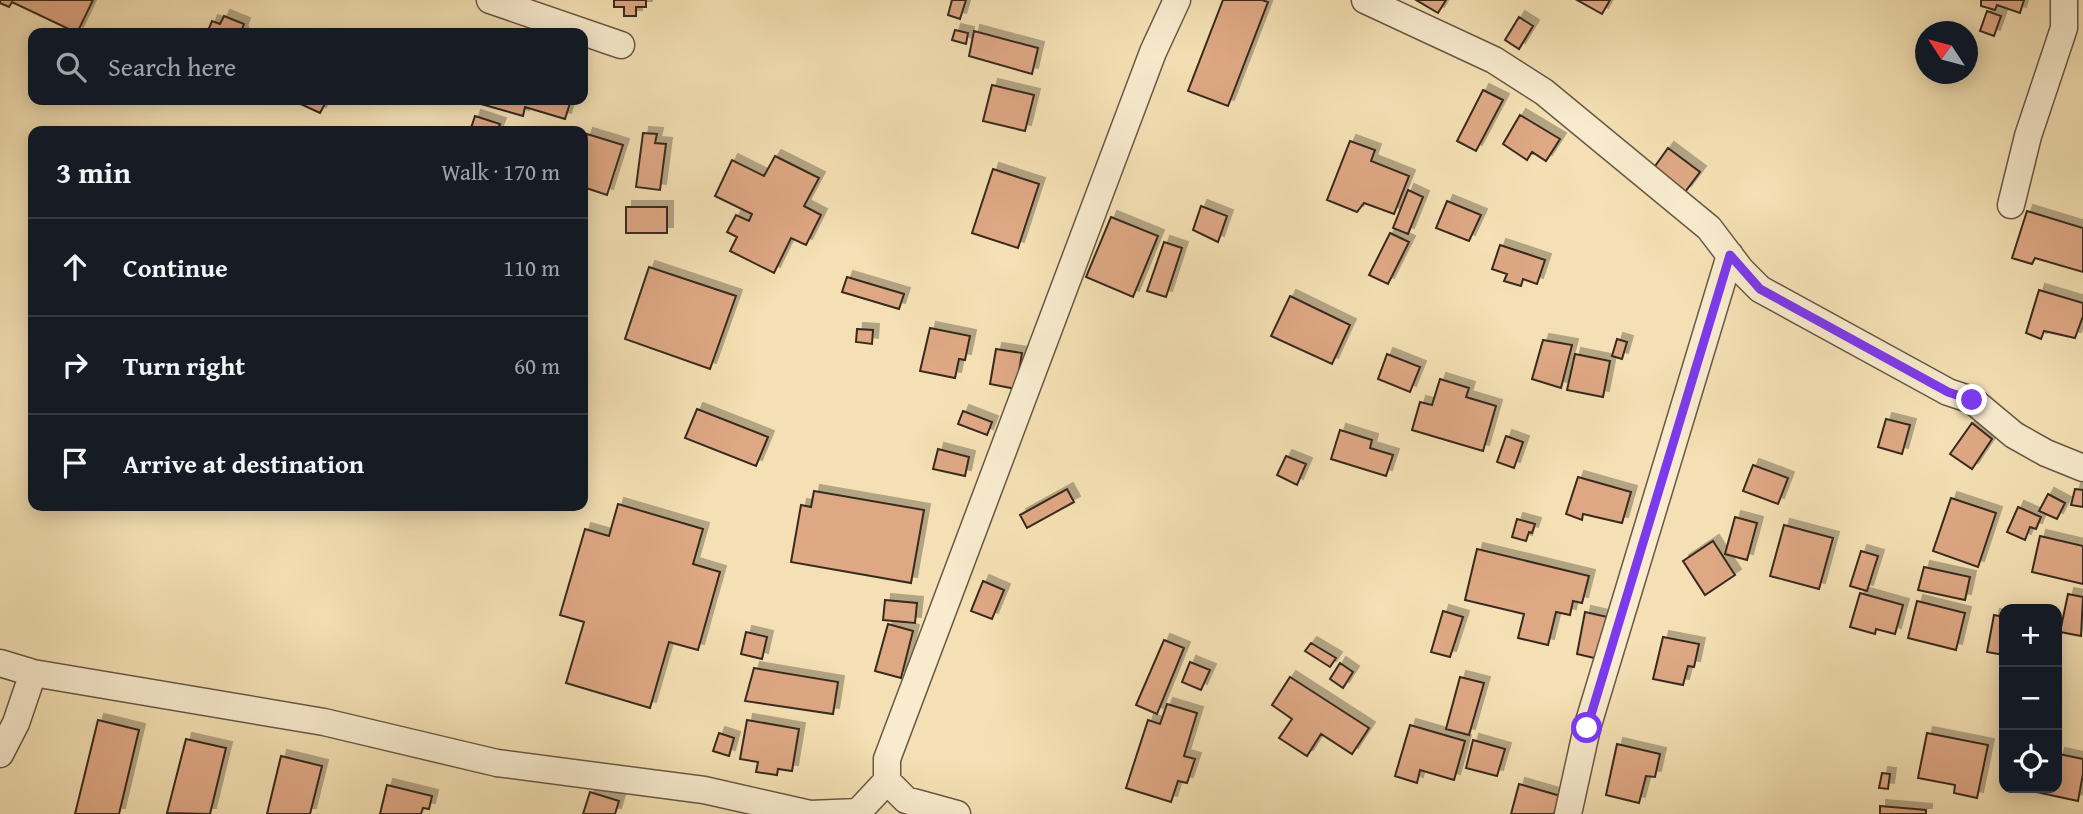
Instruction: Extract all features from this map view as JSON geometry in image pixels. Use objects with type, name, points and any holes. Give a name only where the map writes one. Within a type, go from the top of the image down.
[{"type":"street","points":[[490,0],[570,28]]},
{"type":"street","points":[[0,663],[33,673],[324,722],[497,763],[704,790],[810,814],[858,812],[887,781],[887,759],[1153,52],[1177,0]]},
{"type":"street","points":[[1365,0],[1494,60],[1544,92],[1709,228],[1760,289],[1948,392],[1972,400],[2014,435],[2083,468]]},
{"type":"street","points":[[2011,205],[2028,136],[2064,28],[2064,0]]},
{"type":"street","points":[[588,34],[621,46]]},
{"type":"street","points":[[1568,814],[1591,715],[1730,255]]},
{"type":"street","points":[[0,754],[16,723],[33,673]]},
{"type":"street","points":[[887,781],[906,800],[957,814]]},
{"type":"building","points":[[0,0],[93,0],[79,28],[67,28],[12,2],[9,7],[0,3]]},
{"type":"building","points":[[614,0],[646,0],[646,7],[636,7],[636,16],[624,16],[624,7],[614,7]]},
{"type":"building","points":[[952,0],[966,0],[960,19],[948,15]]},
{"type":"building","points":[[1223,0],[1268,2],[1228,106],[1188,91]]},
{"type":"building","points":[[1416,0],[1446,0],[1438,13]]},
{"type":"building","points":[[1577,0],[1610,0],[1602,14]]},
{"type":"building","points":[[1981,0],[2024,0],[2020,13],[1997,5],[1995,10],[1981,6]]},
{"type":"building","points":[[1987,11],[2001,16],[1994,36],[1980,31]]},
{"type":"building","points":[[224,16],[244,24],[242,28],[209,28],[212,21],[220,24]]},
{"type":"building","points":[[1519,17],[1533,26],[1519,49],[1505,40]]},
{"type":"building","points":[[955,30],[968,33],[966,44],[952,40]]},
{"type":"building","points":[[974,31],[1038,48],[1032,74],[969,56]]},
{"type":"building","points":[[992,85],[1034,95],[1025,131],[983,121]]},
{"type":"building","points":[[1483,90],[1503,100],[1476,151],[1457,141]]},
{"type":"building","points":[[303,105],[324,105],[320,113]]},
{"type":"building","points":[[484,105],[569,105],[565,119],[525,107],[523,116]]},
{"type":"building","points":[[1520,115],[1560,139],[1546,161],[1532,152],[1527,160],[1503,144]]},
{"type":"building","points":[[475,116],[500,124],[499,126],[472,126]]},
{"type":"building","points":[[643,133],[657,134],[655,143],[666,144],[660,190],[636,187]]},
{"type":"building","points":[[588,134],[623,145],[607,195],[588,189]]},
{"type":"building","points":[[1350,141],[1375,150],[1371,161],[1409,176],[1394,214],[1364,203],[1357,212],[1327,200]]},
{"type":"building","points":[[1668,148],[1700,172],[1685,192],[1653,169]]},
{"type":"building","points":[[775,156],[819,178],[804,206],[821,215],[806,245],[791,238],[774,273],[730,251],[737,237],[727,232],[736,215],[749,221],[752,214],[715,196],[732,160],[764,176]]},
{"type":"building","points":[[993,169],[1039,184],[1018,248],[972,233]]},
{"type":"building","points":[[1408,190],[1423,197],[1408,234],[1393,228]]},
{"type":"building","points":[[1447,201],[1481,215],[1469,241],[1436,228]]},
{"type":"building","points":[[1201,206],[1227,216],[1218,242],[1193,230]]},
{"type":"building","points":[[626,207],[667,207],[667,233],[626,233]]},
{"type":"building","points":[[2027,211],[2083,228],[2083,272],[2035,258],[2032,264],[2012,258]]},
{"type":"building","points":[[1111,217],[1158,236],[1133,297],[1086,277]]},
{"type":"building","points":[[1390,233],[1409,242],[1388,284],[1369,275]]},
{"type":"building","points":[[1164,242],[1182,248],[1166,297],[1147,291]]},
{"type":"building","points":[[1500,245],[1545,260],[1537,284],[1523,279],[1521,286],[1504,281],[1507,274],[1492,269]]},
{"type":"building","points":[[649,267],[736,296],[710,369],[625,339]]},
{"type":"building","points":[[847,277],[904,294],[899,309],[842,292]]},
{"type":"building","points":[[2039,290],[2083,303],[2083,316],[2075,338],[2044,331],[2041,339],[2026,333]]},
{"type":"building","points":[[1290,296],[1350,325],[1332,364],[1271,336]]},
{"type":"building","points":[[930,328],[970,336],[965,360],[959,359],[955,378],[920,371]]},
{"type":"building","points":[[857,329],[873,330],[872,344],[856,342]]},
{"type":"building","points":[[1617,339],[1627,342],[1622,359],[1612,356]]},
{"type":"building","points":[[1543,340],[1572,345],[1561,388],[1532,379]]},
{"type":"building","points":[[996,349],[1022,353],[1016,389],[990,384]]},
{"type":"building","points":[[1387,354],[1420,367],[1410,392],[1378,379]]},
{"type":"building","points":[[1575,354],[1610,361],[1603,397],[1567,390]]},
{"type":"building","points":[[1440,379],[1469,388],[1466,397],[1496,406],[1483,451],[1412,430],[1420,402],[1432,405]]},
{"type":"building","points":[[697,409],[768,437],[756,466],[685,438]]},
{"type":"building","points":[[963,411],[992,422],[987,435],[958,424]]},
{"type":"building","points":[[1886,419],[1910,425],[1902,454],[1878,447]]},
{"type":"building","points":[[1972,423],[1992,439],[1972,469],[1950,454]]},
{"type":"building","points":[[1340,430],[1372,440],[1370,448],[1393,455],[1386,476],[1331,459]]},
{"type":"building","points":[[1506,436],[1523,442],[1514,468],[1497,462]]},
{"type":"building","points":[[938,449],[969,457],[965,476],[933,469]]},
{"type":"building","points":[[1286,456],[1306,464],[1297,485],[1277,475]]},
{"type":"building","points":[[1753,465],[1788,478],[1778,504],[1743,491]]},
{"type":"building","points":[[1578,477],[1631,492],[1622,523],[1583,514],[1582,520],[1566,514]]},
{"type":"building","points":[[1067,489],[1074,502],[1027,528],[1020,515]]},
{"type":"building","points":[[2075,489],[2083,490],[2083,507],[2071,505]]},
{"type":"building","points":[[814,491],[924,510],[911,583],[791,562],[801,505],[811,507]]},
{"type":"building","points":[[2048,494],[2065,503],[2057,519],[2039,511]]},
{"type":"building","points":[[1951,498],[1996,513],[1978,567],[1933,551]]},
{"type":"building","points":[[618,504],[703,529],[693,564],[720,572],[698,650],[669,642],[650,708],[566,683],[584,622],[560,615],[585,529],[609,536]]},
{"type":"building","points":[[2018,507],[2041,517],[2036,529],[2030,527],[2025,540],[2007,532]]},
{"type":"building","points":[[1735,517],[1757,523],[1747,560],[1725,554]]},
{"type":"building","points":[[1517,519],[1535,524],[1526,541],[1512,537]]},
{"type":"building","points":[[1784,525],[1833,538],[1819,589],[1770,576]]},
{"type":"building","points":[[2040,536],[2083,546],[2083,584],[2032,572]]},
{"type":"building","points":[[1713,541],[1735,575],[1705,595],[1683,561]]},
{"type":"building","points":[[1477,549],[1589,576],[1582,603],[1573,601],[1570,615],[1556,612],[1548,645],[1518,638],[1524,614],[1465,600]]},
{"type":"building","points":[[1861,551],[1878,556],[1867,591],[1850,586]]},
{"type":"building","points":[[1924,567],[1970,577],[1965,600],[1918,590]]},
{"type":"building","points":[[983,581],[1004,590],[992,619],[971,611]]},
{"type":"building","points":[[1860,593],[1903,605],[1895,634],[1876,629],[1875,634],[1850,627]]},
{"type":"building","points":[[2068,594],[2083,597],[2081,636],[2062,632]]},
{"type":"building","points":[[885,600],[917,603],[915,623],[883,620]]},
{"type":"building","points":[[1917,601],[1965,613],[1956,650],[1908,638]]},
{"type":"building","points":[[1443,611],[1463,617],[1450,657],[1431,652]]},
{"type":"building","points":[[1585,612],[1612,618],[1603,660],[1577,654]]},
{"type":"building","points":[[1994,615],[1999,616],[1999,654],[1987,652]]},
{"type":"building","points":[[888,624],[913,631],[901,678],[875,671]]},
{"type":"building","points":[[746,632],[767,637],[762,659],[741,654]]},
{"type":"building","points":[[1663,637],[1699,644],[1694,667],[1688,666],[1683,685],[1653,679]]},
{"type":"building","points":[[1164,640],[1184,648],[1157,714],[1136,705]]},
{"type":"building","points":[[1311,643],[1336,658],[1330,667],[1305,651]]},
{"type":"building","points":[[1190,662],[1210,670],[1201,690],[1182,682]]},
{"type":"building","points":[[1340,663],[1353,672],[1343,688],[1330,679]]},
{"type":"building","points":[[754,668],[838,682],[833,714],[745,701]]},
{"type":"building","points":[[1290,677],[1369,728],[1352,754],[1321,734],[1307,756],[1279,738],[1292,719],[1272,705]]},
{"type":"building","points":[[1460,677],[1484,683],[1469,735],[1446,729]]},
{"type":"building","points":[[1167,704],[1197,713],[1184,756],[1195,759],[1187,783],[1178,781],[1171,802],[1126,788],[1148,720],[1160,724]]},
{"type":"building","points":[[98,720],[139,730],[119,814],[75,814]]},
{"type":"building","points":[[747,720],[799,729],[792,771],[778,769],[777,775],[756,772],[758,762],[740,759]]},
{"type":"building","points":[[1410,725],[1465,741],[1454,780],[1420,770],[1417,783],[1395,776]]},
{"type":"building","points":[[719,733],[734,738],[729,756],[713,751]]},
{"type":"building","points":[[1927,733],[1988,745],[1977,798],[1954,793],[1955,785],[1918,778]]},
{"type":"building","points":[[186,739],[226,748],[210,814],[167,813]]},
{"type":"building","points":[[1473,740],[1505,749],[1497,776],[1466,768]]},
{"type":"building","points":[[1617,744],[1660,754],[1655,777],[1646,776],[1639,803],[1606,795]]},
{"type":"building","points":[[2062,755],[2083,759],[2078,801],[2041,793],[2062,793]]},
{"type":"building","points":[[281,756],[322,766],[310,814],[267,814]]},
{"type":"building","points":[[1882,773],[1890,774],[1888,789],[1879,788]]},
{"type":"building","points":[[1519,784],[1564,797],[1560,808],[1554,814],[1511,814]]},
{"type":"building","points":[[387,785],[432,796],[429,809],[423,808],[421,814],[380,814]]},
{"type":"building","points":[[590,792],[619,801],[615,814],[583,814]]},
{"type":"building","points":[[1880,806],[1926,810],[1926,814],[1880,814]]},
{"type":"route","points":[[1587,728],[1730,255],[1760,289],[1948,392],[1972,400]]}]
